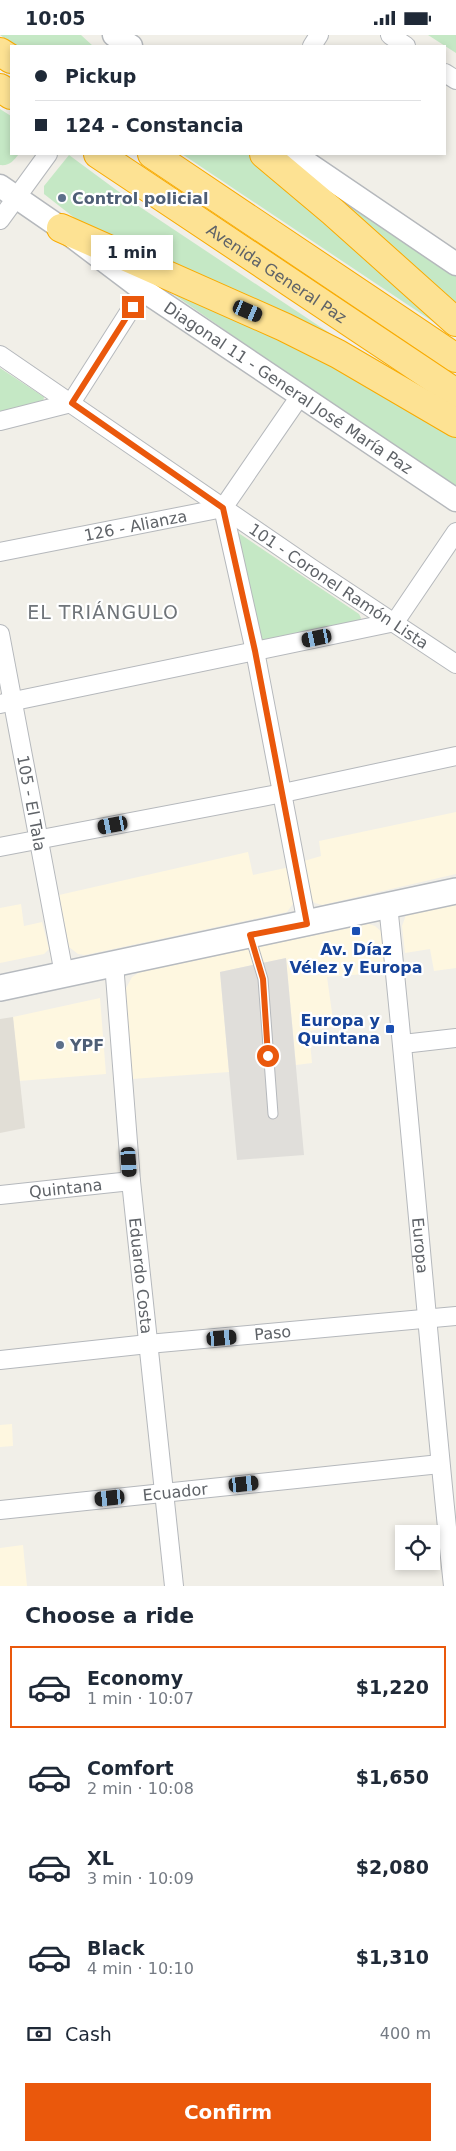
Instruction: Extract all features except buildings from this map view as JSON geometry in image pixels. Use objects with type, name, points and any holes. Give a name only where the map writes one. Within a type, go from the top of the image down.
[{"type":"highway","name":"Avenida General Paz","points":[[99,155],[456,393]]},
{"type":"highway","name":"Avenida General Paz","points":[[153,155],[456,359]]},
{"type":"highway","points":[[265,155],[333,212],[456,322]]},
{"type":"highway","points":[[61,228],[152,281],[284,327],[338,354],[456,423]]},
{"type":"main road","points":[[0,988],[456,891]]},
{"type":"street","points":[[390,35],[405,45]]},
{"type":"street","points":[[0,220],[8,192],[47,155]]},
{"type":"street","points":[[295,155],[456,264]]},
{"type":"street","points":[[8,192],[61,228]]},
{"type":"street","points":[[0,421],[72,403],[152,281]]},
{"type":"street","name":"Diagonal 11 - General José María Paz","points":[[152,281],[300,395],[456,500]]},
{"type":"street","name":"101 - Coronel Ramón Lista","points":[[0,355],[223,508],[456,663]]},
{"type":"street","points":[[300,395],[223,508],[255,651],[307,924]]},
{"type":"street","name":"126 - Alianza","points":[[0,552],[223,508]]},
{"type":"street","points":[[6,702],[395,622],[456,532]]},
{"type":"street","name":"105 - El Tala","points":[[0,633],[6,702],[38,839],[64,974]]},
{"type":"street","points":[[0,847],[283,793],[456,755]]},
{"type":"street","name":"Europa","points":[[388,905],[403,1044],[440,1464],[453,1586]]},
{"type":"street","name":"Eduardo Costa","points":[[114,963],[130,1181],[174,1586]]},
{"type":"street","points":[[403,1044],[456,1038]]},
{"type":"street","name":"Quintana","points":[[0,1195],[130,1181]]},
{"type":"street","name":"Paso","points":[[0,1360],[148,1344],[456,1316]]},
{"type":"street","name":"Ecuador","points":[[0,1510],[440,1464]]},
{"type":"lane","points":[[250,935],[263,979],[273,1114]]},
{"type":"shaded area","points":[[456,812],[456,874],[322,905],[315,903],[309,898],[304,861],[321,856],[319,841]]},
{"type":"shaded area","points":[[248,852],[253,875],[290,867],[295,901],[287,912],[85,955],[78,954],[69,947],[59,895]]},
{"type":"shaded area","points":[[21,904],[24,926],[42,922],[49,949],[44,954],[0,963],[0,908]]},
{"type":"shaded area","points":[[456,905],[456,968],[434,971],[430,949],[405,953],[402,926],[406,915]]},
{"type":"shaded area","points":[[369,924],[375,926],[385,935],[390,972],[327,977],[334,1027],[309,1031],[312,1063],[296,1065],[286,958],[220,972],[229,1072],[132,1079],[124,992],[132,977],[140,972]]},
{"type":"shaded area","points":[[286,958],[304,1155],[237,1160],[220,972]]},
{"type":"shaded area","name":"YPF","points":[[100,998],[106,1074],[19,1081],[13,1017]]},
{"type":"shaded area","points":[[13,1017],[25,1128],[0,1133],[0,1019]]},
{"type":"shaded area","points":[[12,1424],[13,1446],[0,1447],[0,1425]]},
{"type":"shaded area","points":[[23,1545],[27,1586],[0,1586],[0,1548]]},
{"type":"green space","points":[[0,35],[81,35],[92,45],[15,45]]},
{"type":"green space","points":[[428,35],[456,35],[456,53]]},
{"type":"green space","points":[[0,109],[10,115],[10,155],[18,155],[11,163],[0,165]]},
{"type":"green space","points":[[69,155],[134,203],[349,346],[90,230],[44,194],[44,186]]},
{"type":"green space","points":[[183,155],[257,155],[456,331],[456,337]]},
{"type":"green space","points":[[290,163],[456,275],[456,310]]},
{"type":"green space","points":[[166,289],[266,327],[456,432],[456,491]]},
{"type":"green space","points":[[0,368],[44,397],[43,402],[0,412]]},
{"type":"green space","points":[[237,532],[359,614],[361,618],[358,623],[261,643]]},
{"type":"place","name":"Control policial","points":[[62,198]]},
{"type":"place","name":"Av. Díaz Vélez y Europa","points":[[356,931]]},
{"type":"place","name":"Europa y Quintana","points":[[390,1029]]},
{"type":"place","name":"YPF","points":[[60,1045]]},
{"type":"district","name":"EL TRIÁNGULO","points":[[103,612]]},
{"type":"route","points":[[133,307],[72,403],[223,508],[255,651],[307,924],[250,935],[263,979],[268,1056]]}]
